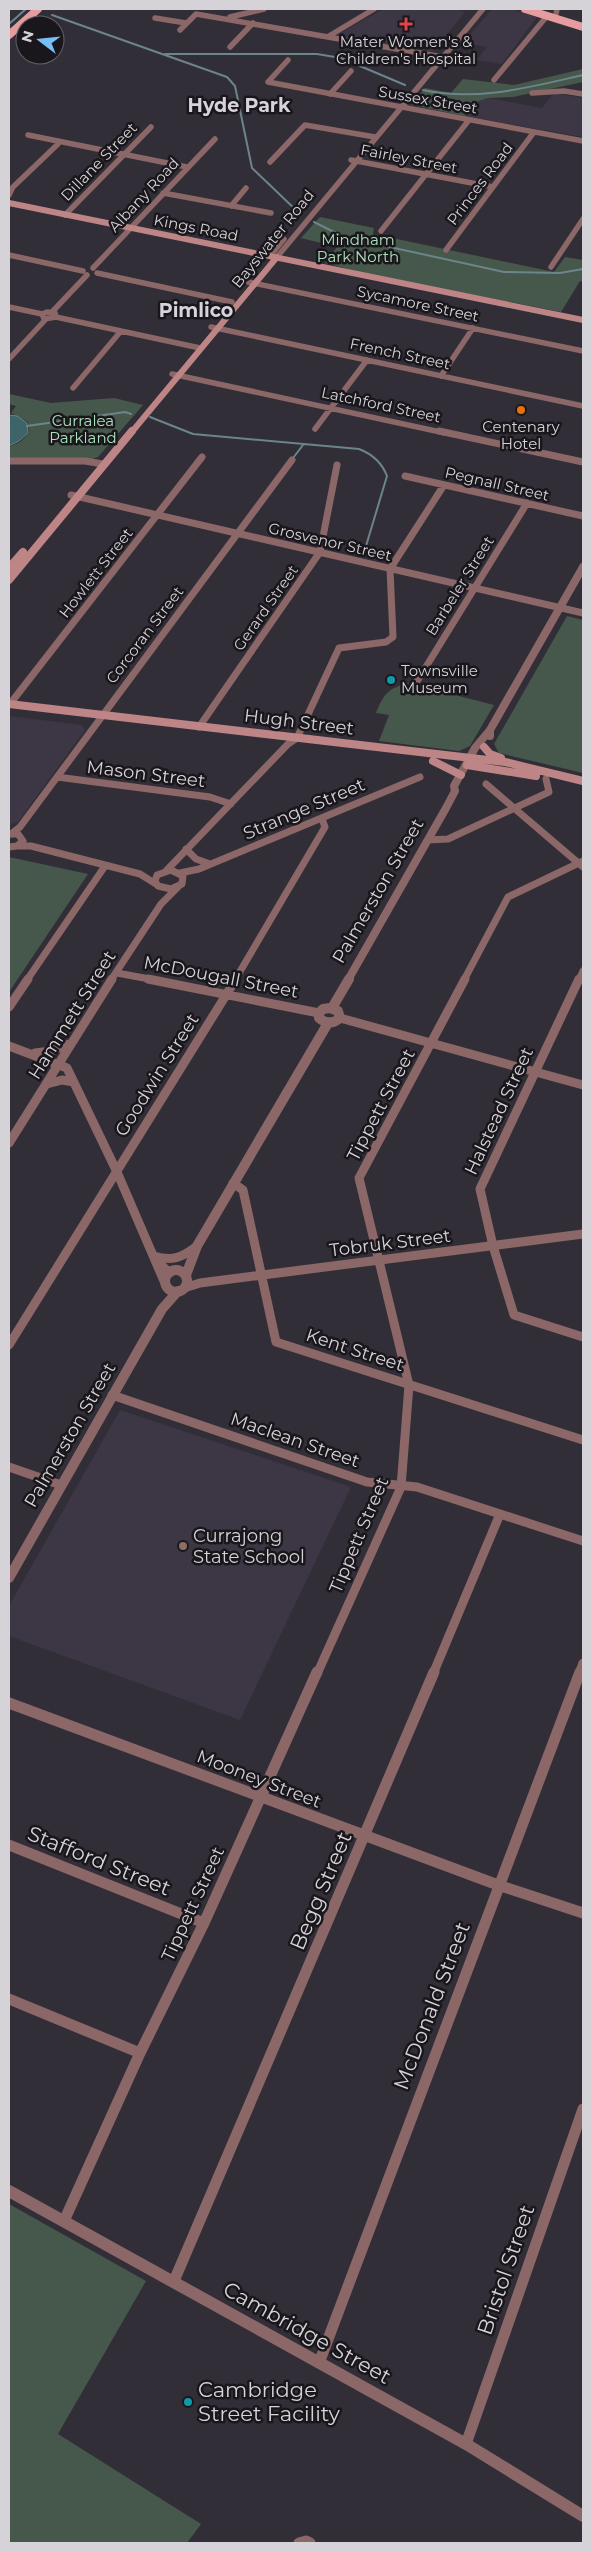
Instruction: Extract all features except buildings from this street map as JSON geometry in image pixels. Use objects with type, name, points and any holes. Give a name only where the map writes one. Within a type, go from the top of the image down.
[{"type":"main road","points":[[9,35],[38,9]]},
{"type":"main road","points":[[524,9],[583,27]]},
{"type":"main road","points":[[540,9],[556,11],[583,22]]},
{"type":"main road","name":"Kings Road","points":[[9,203],[583,320]]},
{"type":"main road","name":"Bayswater Road","points":[[9,568],[101,464],[274,256]]},
{"type":"main road","name":"Bayswater Road","points":[[214,328],[232,302],[252,283]]},
{"type":"main road","name":"Bayswater Road","points":[[9,580],[74,495]]},
{"type":"main road","name":"Hugh Street","points":[[9,706],[288,744],[433,761],[516,764],[583,781]]},
{"type":"main road","name":"Hugh Street","points":[[100,718],[200,726],[472,762],[583,788]]},
{"type":"main road","points":[[484,747],[490,754],[516,764]]},
{"type":"main road","points":[[433,761],[454,770],[461,776]]},
{"type":"street","points":[[225,19],[264,9]]},
{"type":"street","points":[[329,36],[374,9]]},
{"type":"street","name":"Bayswater Road","points":[[274,256],[477,9]]},
{"type":"street","name":"Bayswater Road","points":[[440,56],[483,9]]},
{"type":"street","points":[[180,30],[196,14],[440,56]]},
{"type":"street","points":[[494,80],[547,16]]},
{"type":"street","points":[[155,18],[186,24]]},
{"type":"street","points":[[230,47],[253,23]]},
{"type":"street","points":[[268,82],[288,60]]},
{"type":"street","points":[[330,94],[351,71]]},
{"type":"street","name":"Sussex Street","points":[[268,82],[583,141]]},
{"type":"street","points":[[532,93],[568,92],[583,94]]},
{"type":"street","points":[[381,231],[469,120]]},
{"type":"street","points":[[270,162],[305,125],[373,137]]},
{"type":"street","name":"Dillane Street","points":[[65,215],[151,126]]},
{"type":"street","name":"Princes Road","points":[[446,250],[534,132]]},
{"type":"street","points":[[28,135],[52,140],[58,144]]},
{"type":"street","name":"Albany Road","points":[[95,271],[130,228],[187,166],[215,139]]},
{"type":"street","points":[[9,195],[11,188],[58,144],[67,143],[187,166]]},
{"type":"street","name":"Fairley Street","points":[[353,161],[493,187]]},
{"type":"street","points":[[231,206],[246,188]]},
{"type":"street","points":[[163,193],[271,213]]},
{"type":"street","points":[[551,267],[583,220]]},
{"type":"street","points":[[9,255],[85,273],[95,271],[232,302]]},
{"type":"street","points":[[54,314],[85,273]]},
{"type":"street","name":"Sycamore Street","points":[[252,283],[583,351]]},
{"type":"street","points":[[9,307],[44,317],[54,314],[197,348]]},
{"type":"street","points":[[9,359],[44,317]]},
{"type":"street","name":"French Street","points":[[214,328],[583,406]]},
{"type":"street","points":[[441,376],[473,328]]},
{"type":"street","points":[[73,388],[121,331]]},
{"type":"street","points":[[316,429],[368,360]]},
{"type":"street","name":"Latchford Street","points":[[175,374],[583,462]]},
{"type":"street","name":"Howlett Street","points":[[9,706],[202,457]]},
{"type":"street","name":"Corcoran Street","points":[[10,834],[20,826],[292,460]]},
{"type":"street","points":[[9,461],[85,461],[101,464]]},
{"type":"street","name":"Gerard Street","points":[[200,726],[320,552],[338,465]]},
{"type":"street","name":"Pegnall Street","points":[[405,476],[583,516]]},
{"type":"street","points":[[161,904],[163,895],[155,878],[177,862],[186,849],[288,744],[297,738],[331,661],[339,648],[390,640],[393,634],[390,568],[444,485]]},
{"type":"street","name":"Grosvenor Street","points":[[74,495],[583,613]]},
{"type":"street","name":"Barbeler Street","points":[[416,683],[527,503]]},
{"type":"street","name":"Palmerston Street","points":[[332,1008],[455,791],[461,787],[482,739],[490,730],[583,567]]},
{"type":"street","name":"Palmerston Street","points":[[455,791],[454,786],[484,747],[490,736],[490,730]]},
{"type":"street","name":"Strange Street","points":[[179,873],[199,869],[420,777]]},
{"type":"street","name":"Mason Street","points":[[56,778],[210,797],[230,804]]},
{"type":"street","points":[[428,840],[448,839],[549,792],[546,778]]},
{"type":"street","points":[[486,784],[582,864]]},
{"type":"street","name":"Goodwin Street","points":[[9,1345],[228,993],[325,826],[322,819]]},
{"type":"street","points":[[15,844],[20,826]]},
{"type":"street","points":[[10,834],[15,844]]},
{"type":"street","points":[[15,844],[31,846],[140,874],[179,873]]},
{"type":"street","points":[[186,849],[196,858],[210,864]]},
{"type":"street","points":[[140,874],[159,886],[180,886],[184,878],[179,873],[177,862]]},
{"type":"street","name":"Tippett Street","points":[[64,2221],[140,2053],[204,1923],[259,1797],[401,1486],[409,1385],[378,1261],[360,1178],[508,897],[582,864]]},
{"type":"street","points":[[9,1007],[105,866]]},
{"type":"street","name":"Strange Street","points":[[180,886],[199,869]]},
{"type":"street","name":"Hammett Street","points":[[9,1143],[60,1064],[69,1044],[161,904],[180,886]]},
{"type":"street","name":"Halstead Street","points":[[583,971],[480,1189],[493,1246],[514,1315],[583,1337]]},
{"type":"street","name":"McDougall Street","points":[[117,972],[319,1013]]},
{"type":"street","points":[[332,1008],[338,1011],[340,1018],[335,1022],[328,1023],[321,1020],[319,1013],[323,1009],[332,1008]]},
{"type":"street","points":[[340,1018],[433,1042],[583,1085]]},
{"type":"street","name":"Palmerston Street","points":[[9,1578],[162,1309],[189,1283],[187,1276],[197,1246],[328,1023]]},
{"type":"street","points":[[32,1053],[50,1051],[69,1044]]},
{"type":"street","points":[[9,1046],[32,1053],[67,1068],[154,1256],[169,1278],[181,1290]]},
{"type":"street","points":[[47,1084],[62,1080],[74,1082]]},
{"type":"street","name":"Kent Street","points":[[233,1183],[243,1190],[276,1342],[583,1440]]},
{"type":"street","name":"Tobruk Street","points":[[181,1290],[200,1283],[583,1234]]},
{"type":"street","points":[[154,1256],[174,1261],[197,1246]]},
{"type":"street","name":"Palmerston Street","points":[[162,1309],[169,1278],[197,1246]]},
{"type":"street","points":[[169,1278],[187,1276],[200,1283]]},
{"type":"street","name":"Maclean Street","points":[[112,1395],[367,1482],[418,1488],[583,1541]]},
{"type":"street","points":[[9,1467],[61,1486]]},
{"type":"street","name":"Begg Street","points":[[174,2281],[365,1837],[500,1514]]},
{"type":"street","name":"McDonald Street","points":[[319,2363],[583,1663]]},
{"type":"street","name":"Mooney Street","points":[[9,1703],[365,1837],[498,1885],[583,1913]]},
{"type":"street","name":"Stafford Street","points":[[9,1845],[204,1923]]},
{"type":"street","points":[[9,1999],[140,2053]]},
{"type":"street","name":"Bristol Street","points":[[466,2444],[583,2109]]},
{"type":"street","name":"Cambridge Street","points":[[9,2191],[466,2444],[583,2516]]},
{"type":"street","points":[[299,2543],[306,2541],[310,2543]]},
{"type":"shaded area","name":"Mater Women's & Children's Hospital","points":[[383,9],[454,9],[465,12],[433,51],[429,52],[337,35]]},
{"type":"shaded area","points":[[492,9],[510,9],[537,17],[502,64],[477,60],[487,47],[463,43]]},
{"type":"shaded area","points":[[554,93],[583,98],[583,137],[465,116],[476,102],[488,98],[542,108]]},
{"type":"shaded area","points":[[9,716],[82,725],[85,730],[18,822],[9,825]]},
{"type":"shaded area","name":"Currajong State School","points":[[120,1410],[351,1487],[240,1720],[9,1636],[9,1606]]},
{"type":"green space","points":[[583,69],[583,82],[513,97],[488,98],[476,102],[465,116],[411,105],[425,88],[451,93],[463,79],[514,85]]},
{"type":"green space","name":"Mindham Park North","points":[[320,217],[374,228],[373,234],[554,272],[565,257],[583,260],[583,282],[580,281],[561,312],[367,274],[325,263],[337,247],[301,238]]},
{"type":"green space","name":"Curralea Parkland","points":[[9,394],[51,403],[114,398],[143,405],[98,457],[92,459],[9,459],[9,447],[20,442],[29,433],[28,422],[11,413],[16,406],[9,404]]},
{"type":"green space","points":[[567,616],[583,620],[583,773],[499,753],[494,744]]},
{"type":"green space","points":[[408,683],[494,705],[470,746],[459,751],[379,741],[389,715],[376,713],[384,696],[396,687]]},
{"type":"green space","points":[[9,857],[88,874],[9,992]]},
{"type":"green space","points":[[9,2204],[146,2281],[58,2434],[201,2524],[187,2543],[9,2543]]},
{"type":"water","points":[[9,415],[17,416],[27,423],[28,433],[19,441],[9,446]]},
{"type":"waterway","points":[[9,24],[26,9]]},
{"type":"waterway","points":[[65,20],[227,77],[235,86],[252,168],[298,212]]},
{"type":"waterway","points":[[165,54],[317,54],[341,58],[405,85]]},
{"type":"waterway","points":[[423,90],[443,93],[483,94],[523,88],[583,75]]},
{"type":"waterway","points":[[314,222],[344,237],[504,272],[560,273],[583,269]]},
{"type":"waterway","points":[[27,426],[125,412],[131,414]]},
{"type":"waterway","points":[[150,417],[193,434],[359,449],[368,453],[379,463],[387,476],[363,556]]},
{"type":"waterway","points":[[293,458],[303,445]]},
{"type":"place","name":"Mater Women's & Children's Hospital","points":[[406,24]]},
{"type":"place","name":"Centenary Hotel","points":[[521,410]]},
{"type":"place","name":"Townsville Museum","points":[[391,680]]},
{"type":"place","name":"Currajong State School","points":[[183,1546]]},
{"type":"place","name":"Cambridge Street Facility","points":[[188,2402]]},
{"type":"district","name":"Hyde Park","points":[[239,105]]},
{"type":"district","name":"Pimlico","points":[[196,310]]}]
